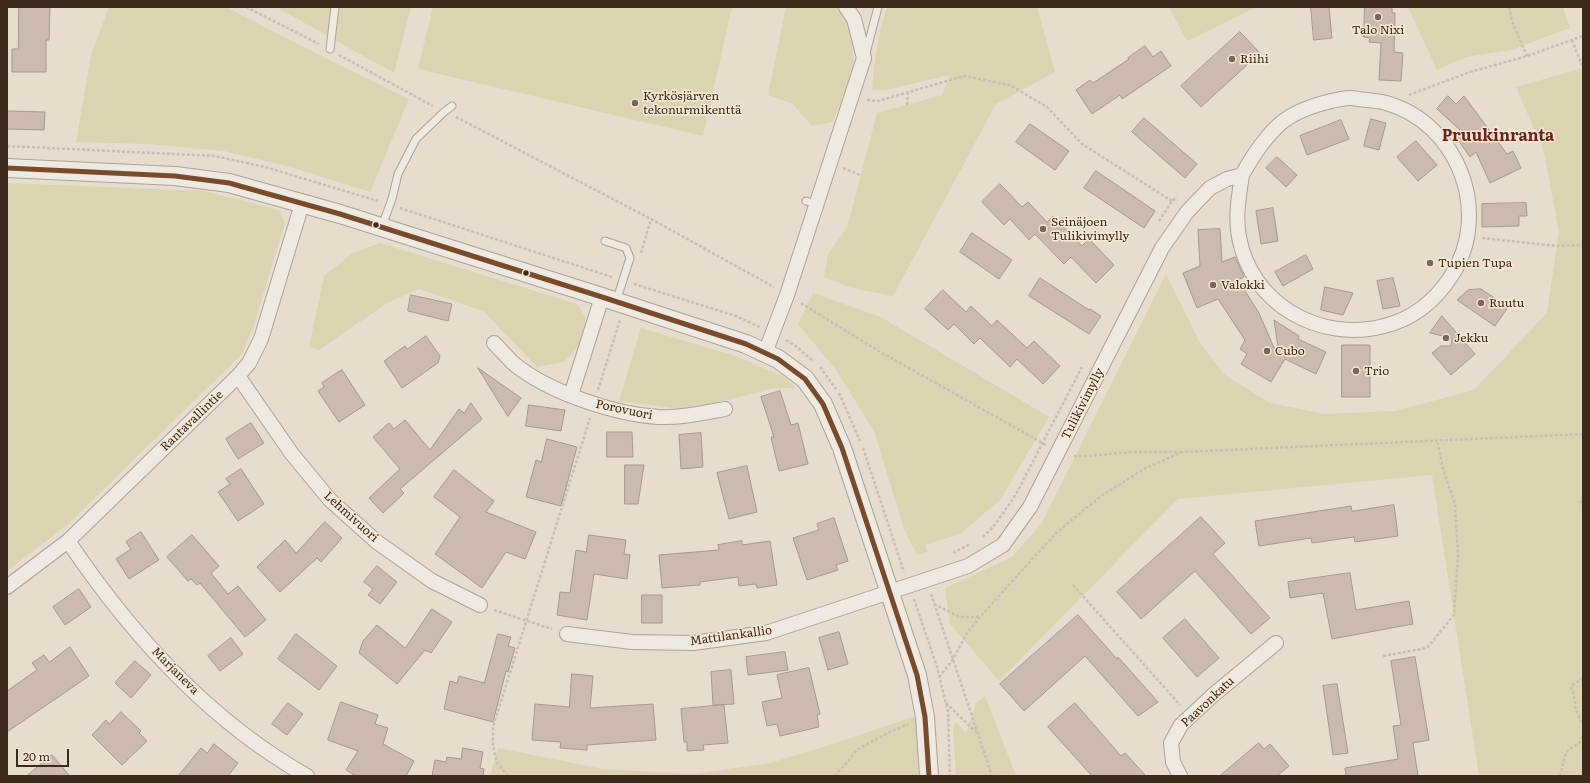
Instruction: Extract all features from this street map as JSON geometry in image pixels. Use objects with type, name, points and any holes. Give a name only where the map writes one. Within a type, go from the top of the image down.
[{"type":"street","points":[[765,353],[787,295],[811,203],[851,98],[864,58],[854,19],[846,7]]},
{"type":"street","points":[[1350,98],[1386,103],[1412,114],[1434,131],[1452,154],[1464,180],[1469,208],[1467,237],[1458,264],[1443,289],[1422,309],[1396,323],[1368,330],[1339,330],[1311,323],[1286,310],[1264,290],[1248,266],[1239,238],[1236,209],[1242,175],[1257,148],[1282,122],[1314,105],[1350,98]]},
{"type":"street","points":[[7,168],[175,176],[229,183],[382,228],[609,300],[746,344],[778,359],[805,379],[824,404],[842,448],[917,675],[925,717],[929,776]]},
{"type":"street","name":"Tulikivimylly","points":[[889,592],[968,566],[1003,545],[1030,507],[1162,248],[1187,212],[1210,188],[1227,179],[1242,175]]},
{"type":"street","name":"Rantavallintie","points":[[7,587],[68,541],[238,376],[248,363],[261,339],[302,204]]},
{"type":"street","points":[[571,395],[609,300]]},
{"type":"street","name":"Porovuori","points":[[494,343],[514,363],[538,380],[594,404],[626,413],[659,417],[687,416],[725,409]]},
{"type":"street","name":"Lehmivuori","points":[[238,376],[292,454],[330,500],[377,542],[432,581],[480,606]]},
{"type":"street","name":"Marjaneva","points":[[68,541],[114,605],[165,664],[226,720],[286,764],[307,776]]},
{"type":"street","name":"Mattilankallio","points":[[567,634],[632,642],[693,643],[766,633],[889,592]]},
{"type":"street","name":"Paavonkatu","points":[[1180,776],[1173,762],[1171,743],[1181,725],[1255,659],[1276,643]]},
{"type":"lane","points":[[330,49],[335,7]]},
{"type":"lane","points":[[864,58],[878,7]]},
{"type":"lane","points":[[382,228],[392,199],[398,174],[416,139],[452,106]]},
{"type":"lane","points":[[604,241],[626,248],[630,258],[609,300]]},
{"type":"path","points":[[246,7],[330,49],[444,112],[651,219],[746,271],[878,350],[1042,443],[1070,456],[1130,452],[1182,452],[1583,434]]},
{"type":"path","points":[[1509,7],[1513,24],[1527,56]]},
{"type":"path","points":[[1386,103],[1423,91],[1470,72],[1527,56],[1583,36]]},
{"type":"path","points":[[1572,40],[1583,68]]},
{"type":"path","points":[[851,98],[878,101],[964,76],[1010,85],[1047,107],[1082,144],[1172,201],[1155,228]]},
{"type":"path","points":[[907,105],[908,93]]},
{"type":"path","points":[[1467,237],[1556,246],[1583,245]]},
{"type":"path","points":[[982,538],[994,526],[1015,496],[1082,366]]},
{"type":"path","points":[[508,776],[497,763],[493,745],[493,727],[594,404]]},
{"type":"path","points":[[1383,656],[1427,648],[1454,615],[1458,556],[1455,504],[1443,469],[1437,440]]},
{"type":"path","points":[[939,677],[952,661],[967,633],[980,617],[1056,533],[1101,496],[1144,469],[1182,452]]},
{"type":"path","points":[[1583,496],[1581,500],[1583,510]]},
{"type":"path","points":[[950,554],[976,542]]},
{"type":"path","points":[[904,569],[910,567]]},
{"type":"path","points":[[926,580],[952,661],[992,776]]},
{"type":"path","points":[[1073,585],[1190,716]]},
{"type":"path","points":[[934,604],[960,617],[980,617]]},
{"type":"path","points":[[480,606],[525,622],[567,634]]},
{"type":"path","points":[[1583,678],[1571,686],[1576,710],[1583,724]]},
{"type":"path","points":[[945,702],[977,732]]},
{"type":"path","points":[[835,776],[858,749],[892,731],[925,717]]},
{"type":"path","points":[[1560,776],[1566,752],[1580,742],[1583,735]]},
{"type":"shaded area","points":[[109,7],[226,7],[409,99],[370,192],[294,168],[224,151],[148,144],[76,142],[91,55]]},
{"type":"shaded area","points":[[276,7],[411,7],[394,73]]},
{"type":"shaded area","name":"Kyrkösjärven tekonurmikenttä","points":[[433,7],[732,7],[703,136],[418,69]]},
{"type":"shaded area","points":[[786,7],[840,7],[847,21],[852,46],[853,70],[847,89],[832,122],[812,126],[793,104],[768,95]]},
{"type":"shaded area","points":[[887,7],[1037,7],[1055,72],[996,104],[893,296],[852,288],[824,277],[828,254],[847,228],[877,113],[942,95],[950,75],[886,90],[872,90],[877,48]]},
{"type":"shaded area","points":[[1169,7],[1257,7],[1187,41]]},
{"type":"shaded area","points":[[1408,7],[1563,7],[1570,28],[1511,50],[1466,57],[1437,70]]},
{"type":"shaded area","points":[[1583,68],[1583,776],[1479,776],[1432,475],[1178,499],[999,681],[950,624],[945,588],[1012,557],[1042,523],[1166,274],[1200,343],[1225,375],[1270,403],[1325,414],[1395,411],[1474,390],[1547,313],[1559,232],[1544,152],[1516,87]]},
{"type":"shaded area","points":[[7,183],[204,191],[279,210],[285,223],[253,328],[242,354],[67,525],[7,571]]},
{"type":"shaded area","points":[[380,243],[577,304],[586,318],[580,345],[564,362],[537,367],[483,311],[419,289],[387,303],[319,350],[309,347],[324,276],[353,253]]},
{"type":"shaded area","points":[[813,293],[881,317],[1049,417],[1000,500],[960,534],[925,545],[928,552],[917,555],[904,529],[874,431],[836,370],[798,324]]},
{"type":"shaded area","points":[[641,328],[736,356],[784,377],[796,388],[774,388],[724,401],[681,409],[619,401]]},
{"type":"shaded area","points":[[985,696],[1016,776],[956,776],[953,729],[956,722],[966,733],[976,703]]},
{"type":"shaded area","points":[[918,715],[918,776],[490,776],[498,748],[603,769],[695,774],[770,763],[836,743]]},
{"type":"building","points":[[19,7],[50,7],[49,40],[46,40],[46,72],[12,72],[12,49],[18,49]]},
{"type":"building","points":[[1311,7],[1329,7],[1332,38],[1314,40]]},
{"type":"building","points":[[1365,7],[1392,7],[1392,13],[1395,13],[1394,52],[1403,53],[1401,81],[1379,80],[1381,43],[1369,42],[1370,38],[1364,37]]},
{"type":"building","name":"Riihi","points":[[1240,32],[1260,53],[1201,107],[1181,86]]},
{"type":"building","points":[[1145,46],[1153,57],[1161,51],[1171,66],[1122,99],[1120,95],[1092,114],[1076,90],[1090,80],[1093,83],[1129,59],[1128,58]]},
{"type":"building","points":[[1448,96],[1456,104],[1464,96],[1507,154],[1513,151],[1521,168],[1490,183],[1476,152],[1470,157],[1454,134],[1460,130],[1437,109]]},
{"type":"building","points":[[7,111],[45,112],[44,130],[7,129]]},
{"type":"building","points":[[1144,118],[1197,164],[1185,178],[1132,132]]},
{"type":"building","points":[[1371,119],[1386,123],[1379,150],[1364,146]]},
{"type":"building","points":[[1341,120],[1349,139],[1307,155],[1300,136]]},
{"type":"building","points":[[1030,124],[1069,151],[1055,170],[1016,142]]},
{"type":"building","points":[[1416,141],[1437,165],[1418,181],[1397,157]]},
{"type":"building","points":[[1277,157],[1297,175],[1286,187],[1266,168]]},
{"type":"building","points":[[1096,171],[1155,211],[1144,228],[1084,188]]},
{"type":"building","name":"Seinäjoen Tulikivimylly","points":[[1000,184],[1022,207],[1028,202],[1047,222],[1053,216],[1082,246],[1089,239],[1114,265],[1096,283],[1071,257],[1064,264],[1035,234],[1029,240],[1010,219],[1004,225],[982,202]]},
{"type":"building","points":[[1526,203],[1527,216],[1519,216],[1519,226],[1482,227],[1482,204]]},
{"type":"building","points":[[1273,208],[1278,241],[1261,244],[1256,211]]},
{"type":"building","points":[[1220,229],[1222,262],[1235,257],[1244,277],[1238,280],[1259,313],[1274,348],[1278,347],[1274,320],[1299,336],[1298,339],[1326,352],[1316,374],[1285,359],[1271,382],[1241,364],[1247,354],[1240,349],[1245,340],[1218,299],[1197,308],[1183,273],[1200,266],[1198,230]]},
{"type":"building","points":[[972,233],[1012,260],[999,279],[960,252]]},
{"type":"building","points":[[1306,255],[1313,269],[1283,286],[1275,272]]},
{"type":"building","points":[[1040,278],[1089,310],[1090,309],[1101,316],[1089,334],[1029,296]]},
{"type":"building","points":[[1393,278],[1400,306],[1383,309],[1377,281]]},
{"type":"building","points":[[1325,287],[1353,293],[1343,315],[1321,310]]},
{"type":"building","name":"Ruutu","points":[[1481,289],[1508,307],[1495,326],[1457,300],[1468,290]]},
{"type":"building","points":[[943,290],[966,312],[971,306],[992,326],[997,320],[1027,348],[1034,341],[1060,366],[1043,384],[1017,359],[1010,367],[980,338],[974,344],[954,324],[948,330],[925,309]]},
{"type":"building","points":[[411,295],[452,304],[448,321],[408,311]]},
{"type":"building","name":"Jekku","points":[[1442,316],[1475,354],[1451,375],[1432,353],[1441,346],[1451,346],[1452,338],[1430,333]]},
{"type":"building","points":[[426,336],[440,356],[438,363],[402,388],[384,361],[405,346],[407,349]]},
{"type":"building","name":"Trio","points":[[1342,345],[1370,345],[1370,397],[1342,397]]},
{"type":"building","points":[[478,368],[521,398],[508,416]]},
{"type":"building","points":[[342,370],[365,405],[339,422],[318,391],[324,387],[322,383]]},
{"type":"building","points":[[780,391],[791,425],[798,423],[808,464],[779,471],[771,437],[774,437],[761,397]]},
{"type":"building","points":[[471,403],[482,419],[400,489],[404,493],[383,513],[369,498],[400,469],[373,437],[389,423],[394,429],[405,420],[430,450],[459,409],[464,413]]},
{"type":"building","points":[[529,405],[565,410],[561,431],[526,426]]},
{"type":"building","points":[[251,423],[264,443],[238,459],[226,439]]},
{"type":"building","points":[[607,432],[632,432],[633,457],[607,457]]},
{"type":"building","points":[[701,433],[703,467],[681,469],[679,435]]},
{"type":"building","points":[[547,439],[577,447],[561,506],[526,497],[536,460],[541,462]]},
{"type":"building","points":[[625,465],[644,465],[638,504],[625,504]]},
{"type":"building","points":[[747,466],[757,512],[729,519],[717,473]]},
{"type":"building","points":[[241,469],[264,504],[238,521],[218,492],[230,484],[226,479]]},
{"type":"building","points":[[454,470],[494,501],[486,512],[536,532],[525,559],[506,552],[482,588],[435,554],[460,517],[434,497]]},
{"type":"building","points":[[1394,505],[1398,536],[1355,542],[1354,537],[1312,543],[1311,538],[1259,546],[1255,521],[1351,506],[1352,511]]},
{"type":"building","points":[[1201,517],[1225,543],[1213,554],[1270,618],[1251,634],[1195,571],[1141,619],[1117,592]]},
{"type":"building","points":[[834,518],[848,561],[836,565],[838,570],[807,580],[793,538],[819,530],[817,524]]},
{"type":"building","points":[[325,522],[342,538],[321,562],[317,558],[280,592],[257,567],[285,540],[296,553]]},
{"type":"building","points":[[141,532],[159,560],[129,579],[116,559],[131,549],[126,542]]},
{"type":"building","points":[[192,535],[219,566],[211,573],[228,594],[238,586],[266,620],[245,637],[200,583],[197,585],[191,579],[188,581],[167,557]]},
{"type":"building","points":[[589,535],[626,540],[624,554],[630,555],[627,579],[594,574],[587,620],[557,615],[560,592],[570,593],[576,550],[586,552]]},
{"type":"building","points":[[742,541],[742,545],[770,541],[777,585],[757,588],[756,584],[739,586],[738,577],[700,582],[700,585],[662,588],[659,555],[719,550],[718,545]]},
{"type":"building","points":[[377,566],[397,582],[380,604],[368,595],[373,589],[364,582]]},
{"type":"building","points":[[1350,573],[1356,610],[1409,601],[1413,624],[1332,639],[1323,593],[1290,598],[1288,582]]},
{"type":"building","points":[[79,589],[91,607],[65,625],[53,607]]},
{"type":"building","points":[[642,595],[662,595],[662,623],[642,623]]},
{"type":"building","points":[[432,609],[452,622],[431,653],[425,650],[397,684],[359,653],[363,641],[377,625],[405,648]]},
{"type":"building","points":[[1078,615],[1158,702],[1138,716],[1085,656],[1024,711],[1000,684]]},
{"type":"building","points":[[1185,619],[1219,658],[1197,677],[1163,638]]},
{"type":"building","points":[[839,632],[848,664],[828,670],[819,638]]},
{"type":"building","points":[[296,634],[337,666],[319,690],[278,659]]},
{"type":"building","points":[[498,634],[511,637],[508,646],[515,648],[508,672],[506,671],[493,722],[444,709],[450,681],[457,683],[459,676],[484,683]]},
{"type":"building","points":[[231,638],[243,654],[220,671],[208,656]]},
{"type":"building","points":[[70,647],[89,676],[7,732],[7,691],[37,670],[32,663],[44,655],[49,662]]},
{"type":"building","points":[[785,652],[788,670],[748,675],[746,657]]},
{"type":"building","points":[[1415,657],[1429,740],[1413,743],[1418,776],[1346,776],[1345,768],[1398,759],[1393,726],[1401,725],[1391,661]]},
{"type":"building","points":[[135,661],[151,675],[131,698],[115,683]]},
{"type":"building","points":[[809,668],[820,714],[817,715],[819,727],[780,736],[777,724],[767,726],[762,702],[782,698],[777,675]]},
{"type":"building","points":[[731,670],[734,704],[713,705],[711,672]]},
{"type":"building","points":[[572,674],[593,676],[590,708],[653,704],[656,740],[587,745],[587,750],[560,748],[561,742],[532,740],[535,704],[569,707]]},
{"type":"building","points":[[1337,684],[1348,753],[1333,755],[1323,686]]},
{"type":"building","points":[[341,702],[378,715],[375,724],[388,728],[383,744],[414,761],[406,776],[356,776],[346,770],[358,751],[328,740]]},
{"type":"building","points":[[288,703],[303,714],[287,735],[272,724]]},
{"type":"building","points":[[1075,703],[1121,756],[1125,753],[1146,776],[1092,776],[1048,727]]},
{"type":"building","points":[[724,705],[728,743],[703,745],[704,750],[687,751],[687,742],[684,742],[681,709]]},
{"type":"building","points":[[121,712],[141,731],[139,733],[147,741],[122,765],[92,735],[106,720],[109,724]]},
{"type":"building","points":[[1259,743],[1264,749],[1270,744],[1289,766],[1277,776],[1220,776]]},
{"type":"building","points":[[214,744],[238,763],[228,776],[178,776],[201,748],[207,753]]},
{"type":"building","points":[[463,748],[483,752],[480,768],[484,769],[483,776],[432,776],[435,760],[446,762],[447,757],[461,759]]},
{"type":"building","points":[[52,755],[70,776],[27,776]]},
{"type":"transit line","points":[[7,168],[175,176],[229,183],[340,214],[602,297],[746,344],[778,359],[805,379],[823,404],[842,448],[917,675],[925,717],[929,776]]},
{"type":"place","name":"Talo Nixi","points":[[1378,17]]},
{"type":"place","name":"Riihi","points":[[1232,59]]},
{"type":"place","name":"Kyrkösjärven tekonurmikenttä","points":[[635,103]]},
{"type":"place","name":"Seinäjoen Tulikivimylly","points":[[1043,229]]},
{"type":"place","name":"Tupien Tupa","points":[[1430,263]]},
{"type":"place","name":"Valokki","points":[[1213,285]]},
{"type":"place","name":"Ruutu","points":[[1481,303]]},
{"type":"place","name":"Jekku","points":[[1446,338]]},
{"type":"place","name":"Cubo","points":[[1267,351]]},
{"type":"place","name":"Trio","points":[[1356,371]]},
{"type":"district","name":"Pruukinranta","points":[[1498,136]]}]
